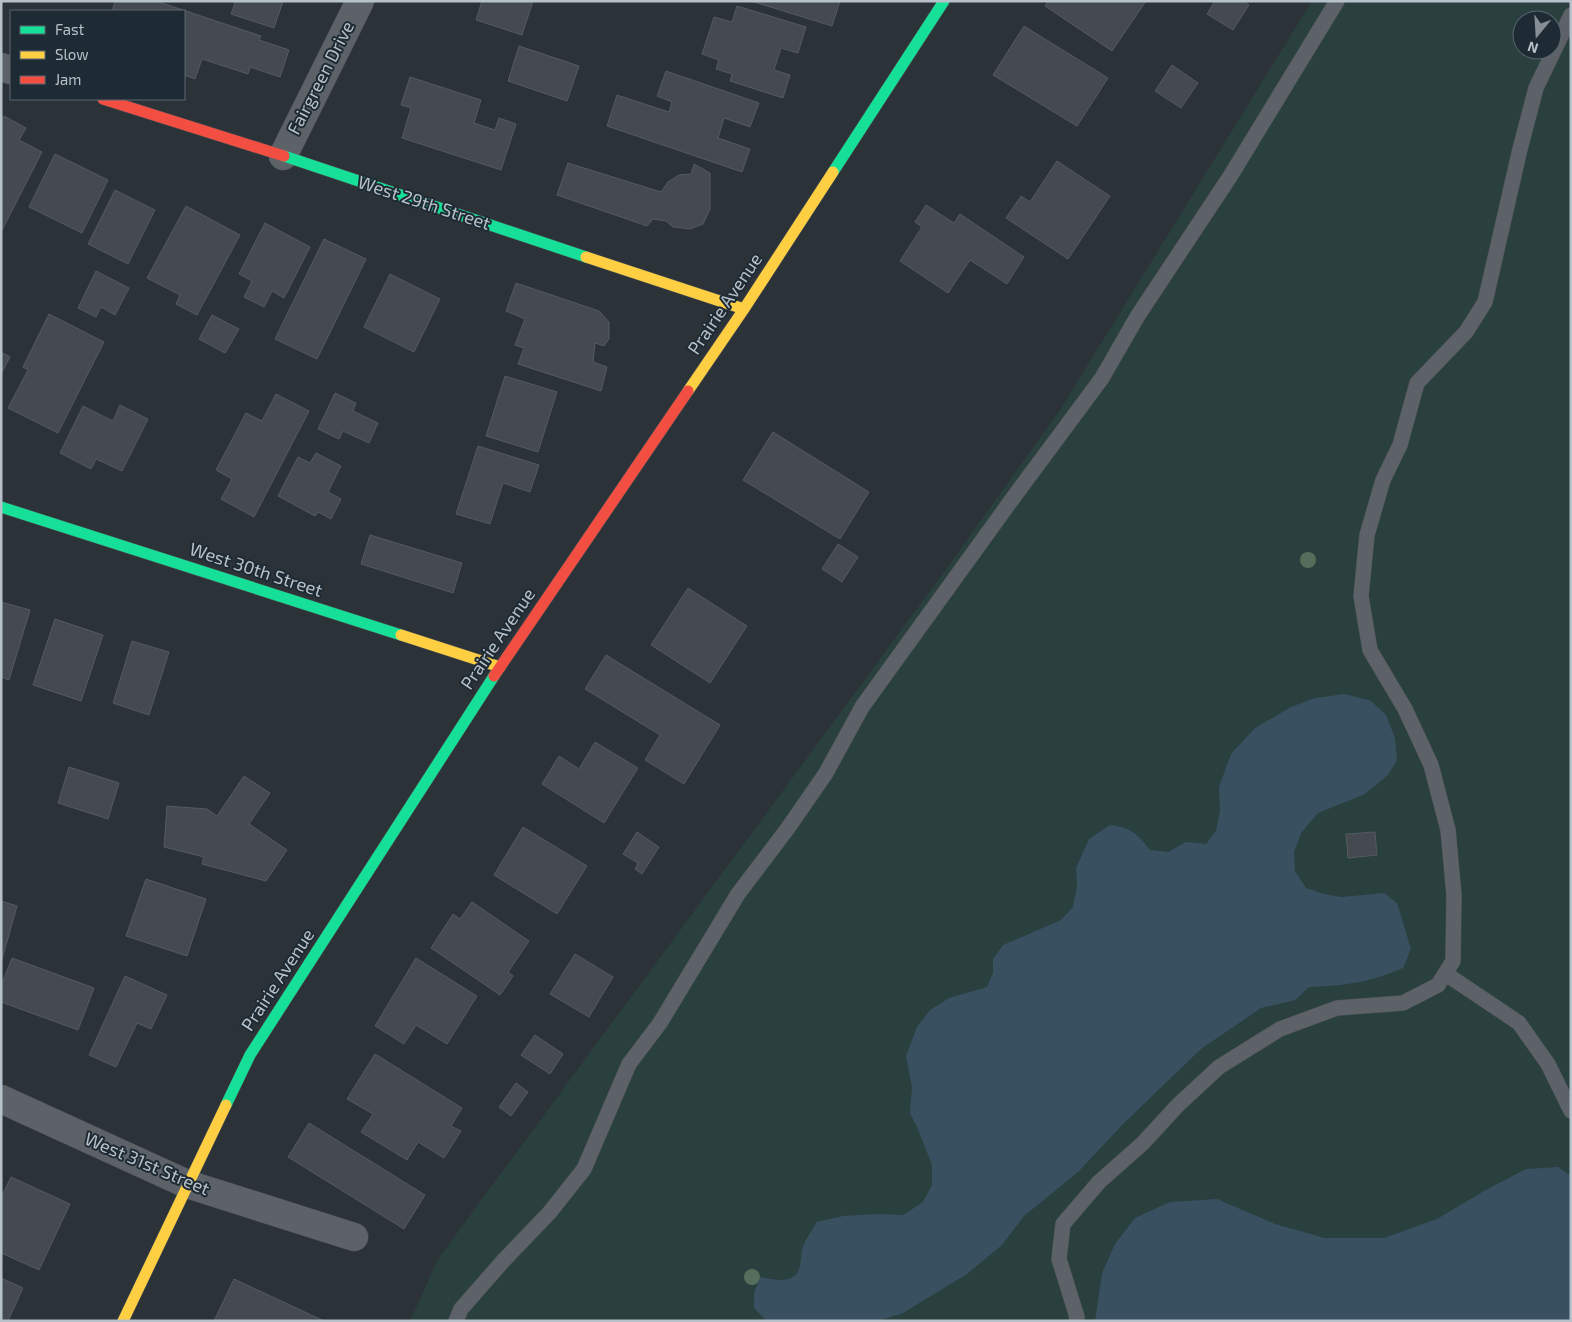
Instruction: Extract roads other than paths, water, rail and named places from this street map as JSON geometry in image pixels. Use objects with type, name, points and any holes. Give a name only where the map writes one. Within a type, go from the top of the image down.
[{"type":"street","name":"Fairgreen Drive","points":[[283,156],[360,1]]},
{"type":"street","name":"Prairie Avenue","points":[[123,1321],[250,1055],[500,667],[744,309],[944,1]]},
{"type":"street","name":"West 29th Street","points":[[106,100],[283,156],[744,309]]},
{"type":"street","name":"West 30th Street","points":[[1,507],[500,667]]},
{"type":"street","name":"West 31st Street","points":[[1,1099],[187,1184],[354,1237]]},
{"type":"lane","points":[[456,1321],[461,1309],[550,1212],[584,1169],[629,1064],[660,1023],[738,894],[788,828],[826,773],[862,707],[1102,378],[1137,317],[1231,175],[1337,1]]},
{"type":"lane","points":[[1076,1321],[1077,1316],[1059,1259],[1063,1224],[1099,1182],[1143,1143],[1178,1105],[1220,1067],[1280,1029],[1337,1008],[1404,1003],[1438,985],[1453,962],[1454,895],[1448,830],[1431,765],[1405,709],[1370,650],[1361,596],[1367,535],[1383,480],[1400,444],[1417,383],[1466,332],[1485,302],[1536,88],[1571,15]]},
{"type":"lane","points":[[1446,974],[1519,1023],[1548,1064],[1571,1110]]},
{"type":"water","points":[[1345,694],[1371,701],[1386,715],[1395,738],[1397,760],[1388,775],[1365,794],[1318,813],[1301,833],[1294,852],[1295,871],[1306,888],[1324,894],[1341,897],[1384,893],[1397,903],[1411,949],[1403,968],[1380,977],[1357,982],[1334,986],[1309,987],[1295,1000],[1261,1008],[1201,1049],[1123,1124],[1078,1172],[1024,1216],[1002,1245],[967,1274],[903,1313],[878,1321],[766,1320],[754,1308],[754,1292],[761,1277],[784,1280],[794,1276],[800,1266],[802,1250],[817,1222],[843,1216],[903,1215],[923,1202],[932,1185],[932,1165],[910,1113],[912,1087],[906,1056],[917,1027],[930,1010],[949,998],[987,987],[993,973],[993,959],[1003,945],[1061,920],[1073,907],[1077,886],[1076,868],[1089,839],[1110,825],[1124,828],[1134,833],[1150,850],[1168,852],[1186,842],[1206,844],[1216,831],[1220,810],[1219,787],[1231,754],[1255,728],[1291,707],[1315,698]]},
{"type":"water","points":[[1558,1167],[1571,1176],[1571,1321],[1095,1321],[1102,1273],[1115,1244],[1135,1218],[1170,1202],[1217,1199],[1275,1224],[1325,1238],[1384,1238],[1437,1219],[1526,1169]]}]
